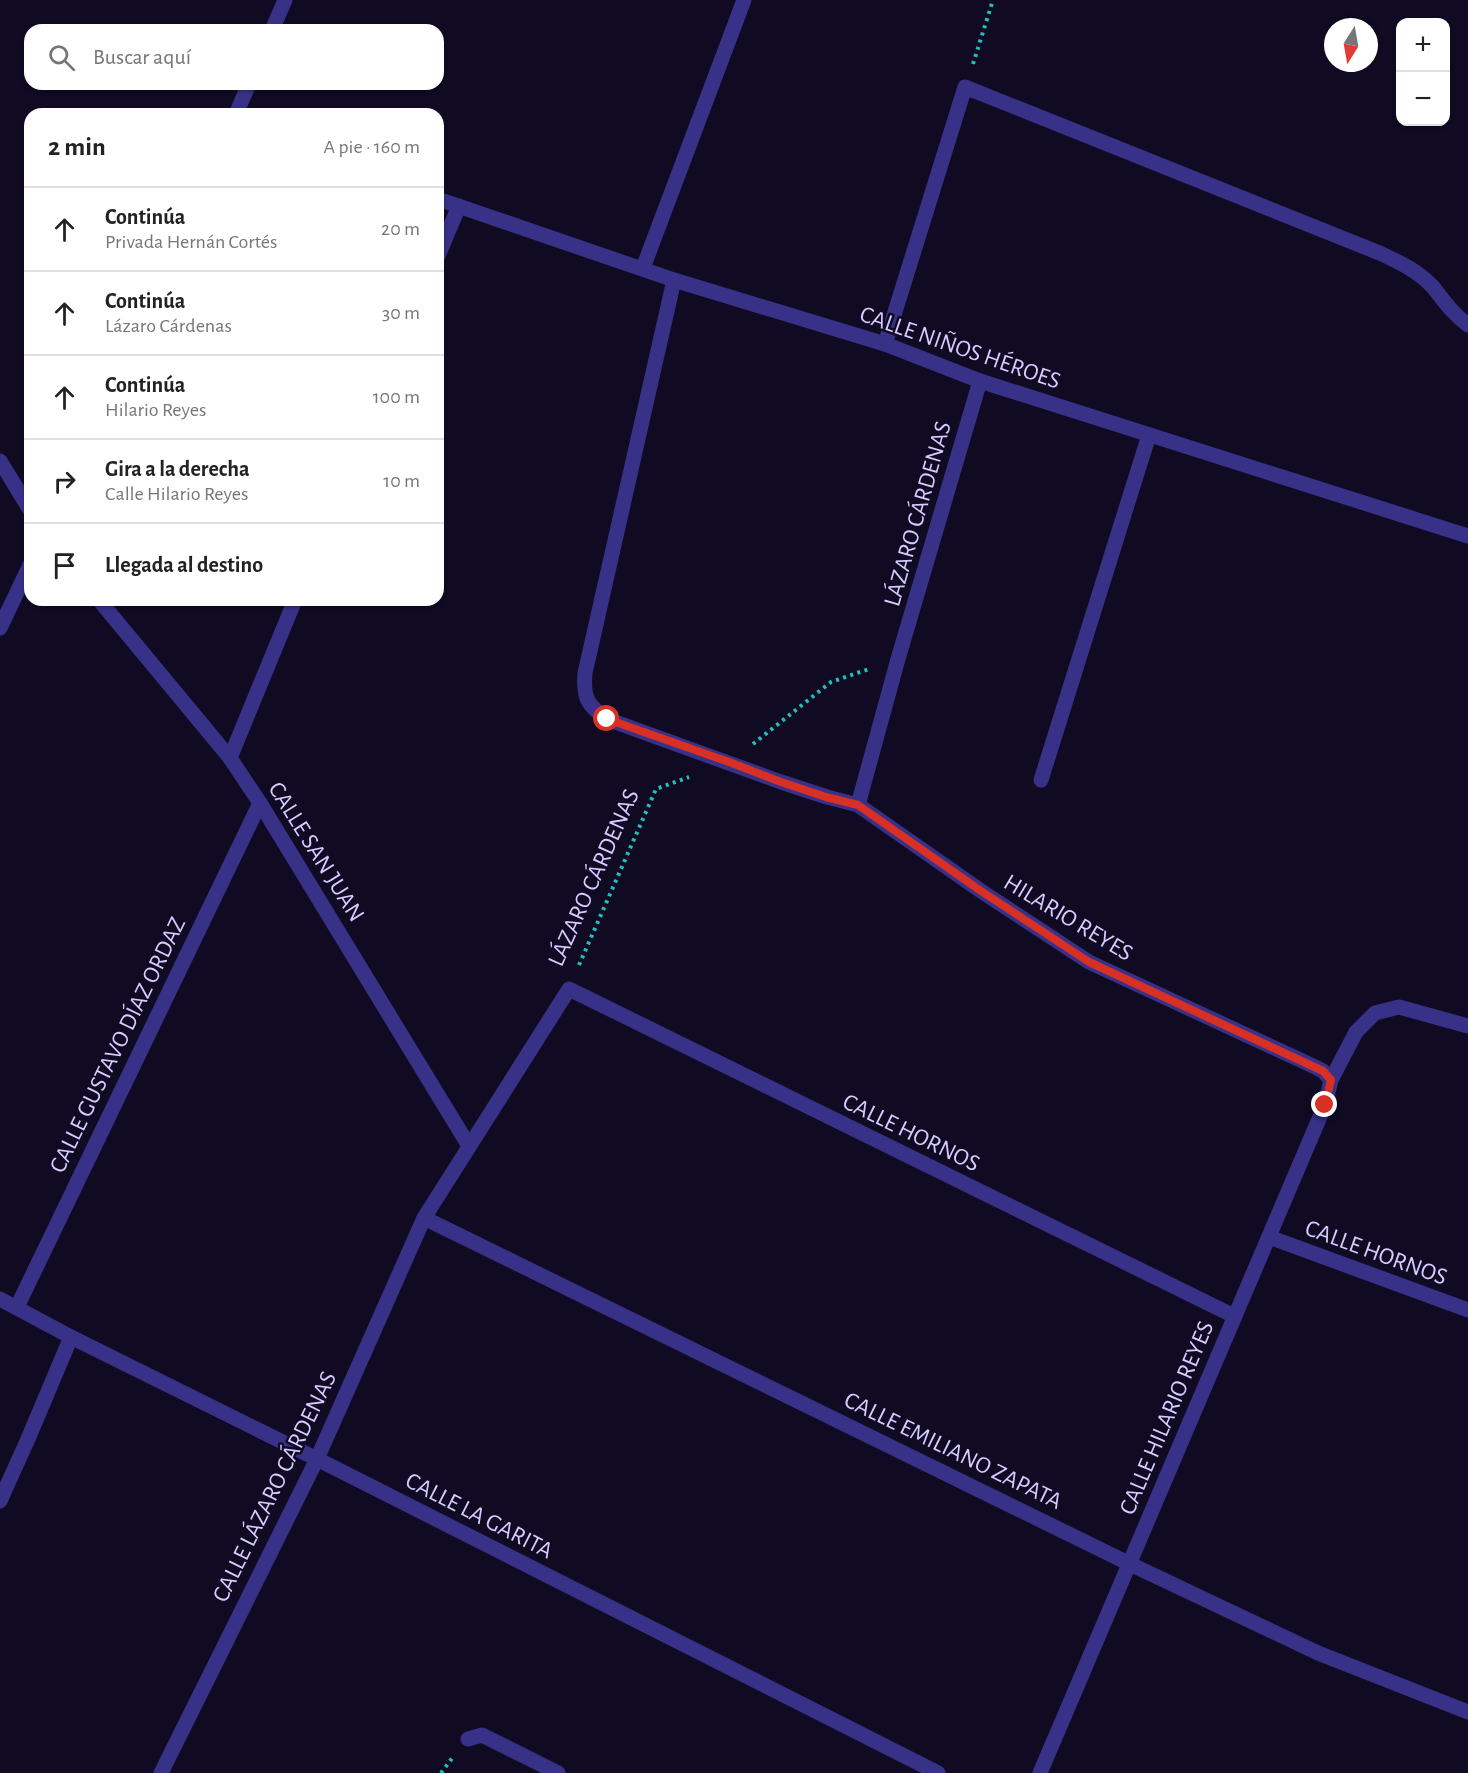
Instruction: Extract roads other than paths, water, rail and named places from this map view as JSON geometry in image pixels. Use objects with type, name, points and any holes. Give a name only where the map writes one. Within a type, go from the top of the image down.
[{"type":"street","points":[[275,24],[285,0]]},
{"type":"street","points":[[643,268],[744,0]]},
{"type":"street","points":[[885,344],[965,87],[1411,267],[1432,286],[1454,315],[1468,325]]},
{"type":"street","points":[[239,108],[246,90]]},
{"type":"street","name":"CALLE NIÑOS HÉROES","points":[[444,201],[674,280],[885,344],[980,381],[1468,536]]},
{"type":"street","points":[[444,242],[459,206]]},
{"type":"street","points":[[674,280],[585,673],[584,688],[587,701],[607,719],[781,782],[858,805]]},
{"type":"street","name":"LÁZARO CÁRDENAS","points":[[858,805],[898,659],[980,381]]},
{"type":"street","points":[[1041,780],[1149,435]]},
{"type":"street","points":[[0,461],[24,500]]},
{"type":"street","points":[[0,628],[24,578]]},
{"type":"street","name":"CALLE SAN JUAN","points":[[104,606],[230,758],[260,803],[469,1146]]},
{"type":"street","points":[[230,758],[293,606]]},
{"type":"street","name":"CALLE GUSTAVO DÍAZ ORDAZ","points":[[17,1307],[260,803]]},
{"type":"street","name":"HILARIO REYES","points":[[858,805],[981,891],[1089,962],[1311,1065],[1323,1071],[1331,1080]]},
{"type":"street","name":"CALLE LÁZARO CÁRDENAS","points":[[161,1773],[316,1458],[424,1218],[569,989]]},
{"type":"street","name":"CALLE HORNOS","points":[[569,989],[1234,1316]]},
{"type":"street","name":"CALLE HILARIO REYES","points":[[1040,1773],[1325,1105],[1331,1080],[1356,1032],[1375,1013],[1399,1007],[1468,1026]]},
{"type":"street","name":"CALLE EMILIANO ZAPATA","points":[[424,1218],[1130,1564],[1318,1653],[1468,1712]]},
{"type":"street","name":"CALLE HORNOS","points":[[1269,1237],[1468,1310]]},
{"type":"street","name":"CALLE LA GARITA","points":[[0,1299],[70,1338],[316,1458],[938,1773]]},
{"type":"street","points":[[0,1501],[70,1338]]},
{"type":"street","points":[[475,1737],[558,1773]]}]
